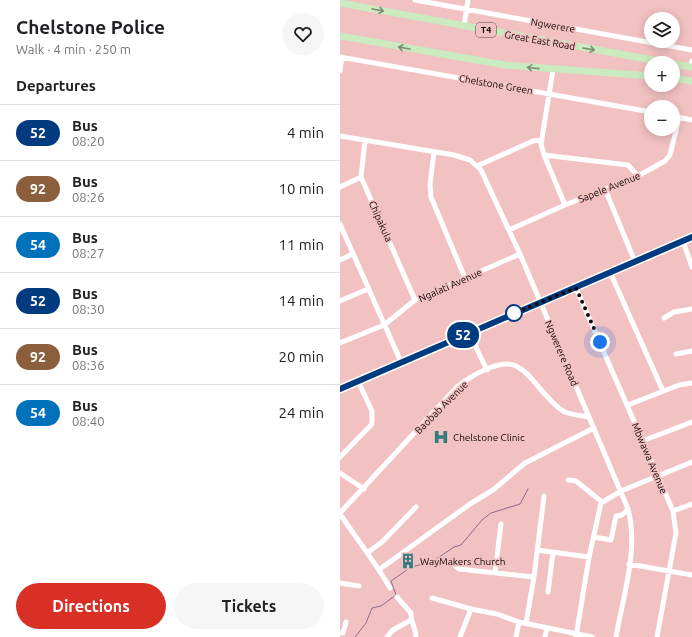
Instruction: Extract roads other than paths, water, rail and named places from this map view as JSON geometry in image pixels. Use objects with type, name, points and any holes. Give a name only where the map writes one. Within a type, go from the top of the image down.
[{"type":"main road","name":"Great East Road","points":[[340,3],[644,58]]},
{"type":"main road","points":[[340,36],[505,65],[554,70],[644,76]]},
{"type":"main road","points":[[680,64],[692,65]]},
{"type":"main road","points":[[680,79],[692,81]]},
{"type":"street","name":"Ngwerere","points":[[415,0],[692,50]]},
{"type":"street","points":[[464,26],[468,0]]},
{"type":"street","points":[[340,70],[341,57]]},
{"type":"street","name":"Chelstone Green","points":[[341,57],[644,111]]},
{"type":"street","points":[[554,70],[542,140],[544,155],[565,205]]},
{"type":"street","points":[[680,118],[692,120]]},
{"type":"street","name":"Ngwerere Road","points":[[340,136],[465,157],[481,170],[520,254],[628,509],[633,534],[616,637]]},
{"type":"street","name":"Sapele Avenue","points":[[509,230],[565,205],[638,176],[669,158],[674,136]]},
{"type":"street","name":"Chipakula","points":[[365,140],[361,177],[415,300]]},
{"type":"street","points":[[477,166],[533,142],[542,140]]},
{"type":"street","points":[[434,152],[430,184],[431,197],[464,278]]},
{"type":"street","points":[[544,155],[628,165],[638,176]]},
{"type":"street","points":[[340,187],[361,177]]},
{"type":"street","points":[[604,189],[635,262]]},
{"type":"street","points":[[340,224],[401,362]]},
{"type":"street","points":[[340,389],[692,237]]},
{"type":"street","points":[[683,241],[692,266]]},
{"type":"street","points":[[340,260],[353,254]]},
{"type":"street","name":"Ngalati Avenue","points":[[340,343],[384,325],[415,300],[520,254]]},
{"type":"street","points":[[610,272],[663,391]]},
{"type":"street","name":"Mbwawa Avenue","points":[[576,288],[673,511],[676,533],[657,637]]},
{"type":"street","points":[[340,301],[368,289]]},
{"type":"street","points":[[664,318],[674,312],[692,309]]},
{"type":"street","points":[[469,333],[487,370]]},
{"type":"street","points":[[676,354],[692,352]]},
{"type":"street","name":"Baobab Avenue","points":[[340,513],[364,489],[396,450],[457,387],[487,370],[505,364],[516,366],[562,410],[572,414],[589,417]]},
{"type":"street","points":[[340,458],[372,424],[373,418],[358,381]]},
{"type":"street","points":[[628,405],[679,384],[692,383]]},
{"type":"street","points":[[642,441],[692,422]]},
{"type":"street","points":[[380,569],[470,504],[493,490],[520,465],[594,428]]},
{"type":"street","points":[[577,635],[589,557],[602,502],[621,491],[692,462]]},
{"type":"street","points":[[340,473],[364,489]]},
{"type":"street","points":[[568,480],[576,481],[602,502]]},
{"type":"street","points":[[526,623],[534,577],[544,496]]},
{"type":"street","points":[[673,511],[692,504]]},
{"type":"street","points":[[367,553],[382,542],[416,507]]},
{"type":"street","points":[[594,537],[611,540],[616,516],[622,515],[628,509]]},
{"type":"street","points":[[340,513],[367,553],[380,569],[390,588]]},
{"type":"street","points":[[496,573],[501,524]]},
{"type":"street","points":[[537,550],[589,557]]},
{"type":"street","points":[[548,592],[554,552]]},
{"type":"street","points":[[452,563],[460,569],[534,577]]},
{"type":"street","points":[[629,564],[692,575]]},
{"type":"street","points":[[340,583],[359,586]]},
{"type":"street","points":[[397,597],[411,614],[410,620],[416,630],[416,637]]},
{"type":"street","points":[[432,598],[471,609],[497,614],[519,622],[592,637]]},
{"type":"street","points":[[460,637],[471,609]]},
{"type":"street","points":[[387,637],[393,630],[410,620]]},
{"type":"street","points":[[340,633],[343,633],[346,622]]},
{"type":"street","points":[[516,637],[519,622]]},
{"type":"street","points":[[545,637],[547,628]]},
{"type":"waterway","points":[[355,637],[366,623],[372,608],[381,606],[396,595],[391,581],[411,567],[432,562],[454,547],[461,545],[482,520],[491,513],[520,504],[528,489]]},
{"type":"place","name":"Chelstone Clinic","points":[[441,437]]},
{"type":"place","name":"WayMakers Church","points":[[408,561]]}]
